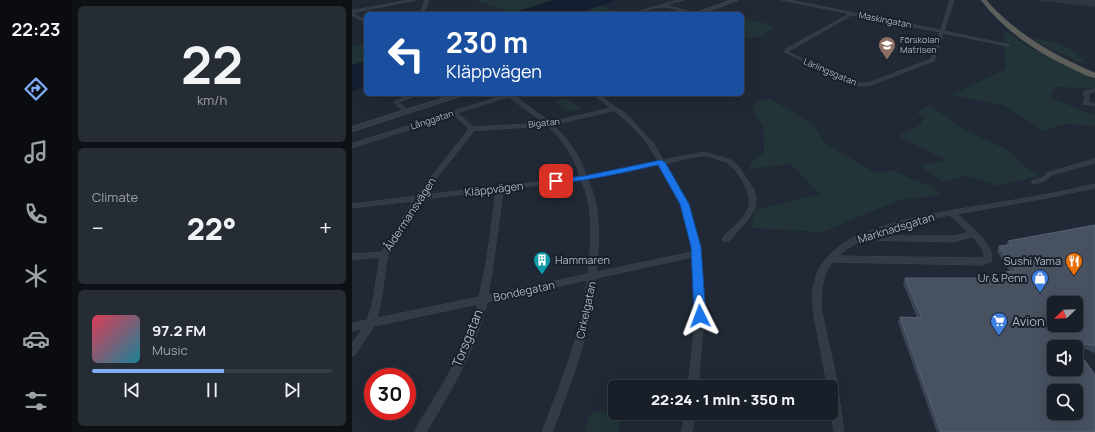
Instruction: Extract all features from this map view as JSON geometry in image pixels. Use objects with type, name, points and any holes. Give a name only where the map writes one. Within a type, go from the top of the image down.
[{"type":"highway","points":[[983,0],[998,18],[1020,36],[1047,53],[1095,75]]},
{"type":"highway","points":[[987,0],[1007,22],[1026,38],[1095,75]]},
{"type":"street","points":[[352,13],[414,0]]},
{"type":"street","points":[[422,12],[427,0]]},
{"type":"street","points":[[640,12],[681,0]]},
{"type":"street","points":[[702,12],[735,0]]},
{"type":"street","name":"Maskingatan","points":[[784,0],[1008,45]]},
{"type":"street","name":"Lärlingsgatan","points":[[851,14],[787,50],[786,52],[855,84],[866,85],[933,60],[952,0]]},
{"type":"street","points":[[663,6],[688,12]]},
{"type":"street","points":[[352,13],[364,21]]},
{"type":"street","points":[[352,19],[364,17]]},
{"type":"street","points":[[1095,90],[1085,92],[1087,99],[1085,103],[1095,105]]},
{"type":"street","points":[[406,112],[396,102],[412,96]]},
{"type":"street","points":[[352,129],[457,96]]},
{"type":"street","name":"Långgatan","points":[[352,146],[505,96]]},
{"type":"street","name":"Cirkelgatan","points":[[514,96],[550,124],[579,162],[591,194],[594,218],[593,277],[579,343],[563,392],[547,432]]},
{"type":"street","points":[[597,96],[624,115],[652,145],[684,204],[696,247],[700,316],[695,380]]},
{"type":"street","name":"Bigatan","points":[[472,128],[550,124],[615,109]]},
{"type":"street","points":[[455,113],[472,128]]},
{"type":"street","name":"Åldermansvägen","points":[[352,352],[370,325],[376,306],[384,254],[418,199],[472,128]]},
{"type":"street","name":"Kläppvägen","points":[[352,206],[584,178],[704,154],[730,161],[736,167],[751,190],[753,198],[752,208],[747,216],[726,239]]},
{"type":"street","points":[[1034,182],[1046,178],[1049,174],[1095,161]]},
{"type":"street","name":"Marknadsgatan","points":[[839,432],[831,377],[816,297],[820,278],[830,259],[851,242],[903,224],[952,213],[1056,195],[1095,186]]},
{"type":"street","name":"Torsgatan","points":[[420,432],[457,365],[475,327],[482,300],[500,188]]},
{"type":"street","points":[[830,259],[982,262],[988,260],[989,254],[985,246],[952,213]]},
{"type":"street","points":[[860,238],[954,239],[970,235],[970,231]]},
{"type":"street","points":[[352,257],[384,254]]},
{"type":"street","name":"Bondegatan","points":[[352,327],[370,325],[696,254]]},
{"type":"street","points":[[687,432],[690,420]]},
{"type":"shaded area","points":[[475,0],[553,0],[516,12],[509,12]]},
{"type":"shaded area","points":[[553,0],[617,0],[582,12],[516,12]]},
{"type":"shaded area","points":[[1032,0],[1095,0],[1095,7]]},
{"type":"shaded area","points":[[600,5],[616,12],[582,12]]},
{"type":"shaded area","points":[[744,18],[768,24],[773,27],[759,37],[744,38]]},
{"type":"shaded area","points":[[1003,30],[1033,49],[1095,79],[1095,88],[1056,87],[1050,98],[1095,115],[1095,126],[1064,124],[1044,131],[1003,105],[951,95],[1006,69]]},
{"type":"shaded area","points":[[1028,37],[1066,47],[1079,55],[1084,61],[1083,64]]},
{"type":"shaded area","points":[[364,44],[364,62],[352,65],[352,47]]},
{"type":"shaded area","points":[[364,62],[364,87],[352,91],[352,65]]},
{"type":"shaded area","points":[[566,98],[581,108],[568,112],[554,102]]},
{"type":"shaded area","points":[[765,99],[771,99],[812,123],[826,144],[876,173],[892,170],[916,181],[931,185],[941,195],[900,200],[822,232],[752,228],[754,210],[820,194],[791,164],[750,169],[749,164],[764,152],[763,125],[752,109],[758,102]]},
{"type":"shaded area","points":[[930,105],[965,130],[1010,151],[1021,164],[1040,176],[997,186],[966,176],[943,182],[920,166],[946,160],[897,136],[920,125],[924,117],[915,112]]},
{"type":"shaded area","points":[[592,411],[608,414],[608,420],[622,420],[617,432],[584,432]]},
{"type":"building","name":"Avion","points":[[1095,225],[1095,346],[1087,344],[1083,345],[1083,340],[1047,340],[1047,376],[1083,376],[1083,359],[1086,362],[1095,375],[1095,432],[941,432],[900,317],[922,318],[905,278],[1011,278],[1006,272],[1016,271],[999,246],[1012,245],[1008,241]]},
{"type":"place","name":"Förskolan Matrisen","points":[[887,60]]},
{"type":"place","name":"Hammaren","points":[[542,275]]},
{"type":"place","name":"Sushi Yama","points":[[1074,276]]},
{"type":"place","name":"Ur & Penn","points":[[1040,293]]},
{"type":"place","name":"Avion","points":[[999,336]]},
{"type":"route","points":[[556,181],[584,178],[661,162],[684,204],[696,247],[700,316]]}]
